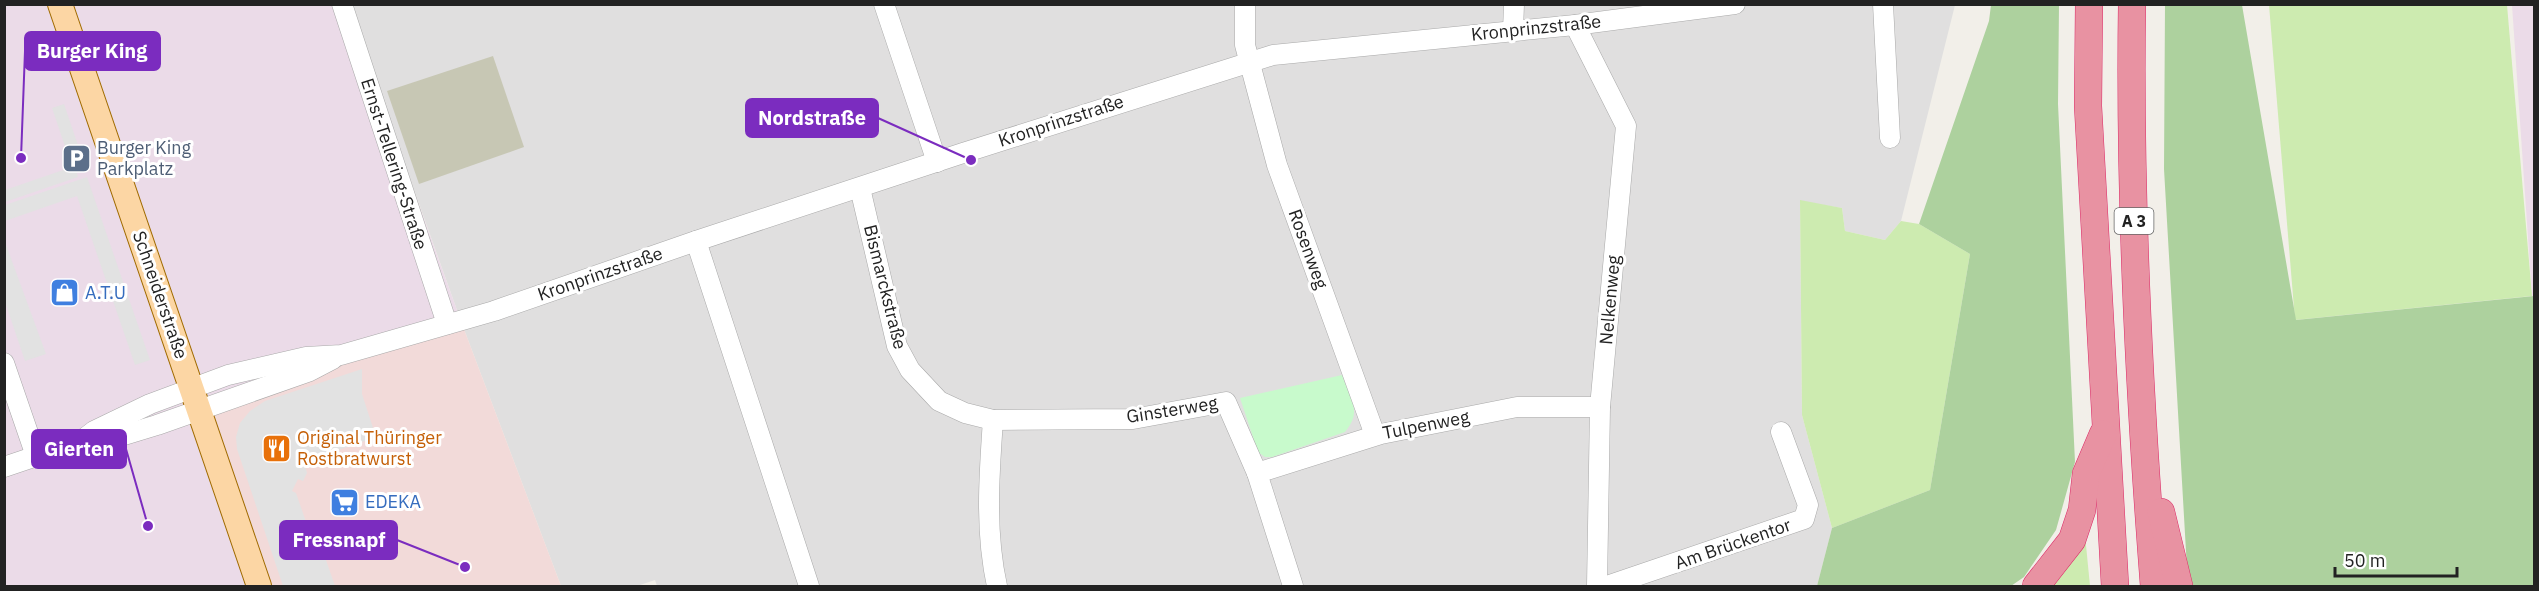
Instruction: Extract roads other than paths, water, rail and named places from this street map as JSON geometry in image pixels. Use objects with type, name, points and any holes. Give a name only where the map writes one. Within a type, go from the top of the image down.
[{"type":"highway","name":"A 3","points":[[2089,4],[2088,106],[2115,586]]},
{"type":"highway","name":"A 3","points":[[2132,4],[2130,108],[2142,437],[2154,586]]},
{"type":"highway","points":[[2036,586],[2072,540],[2082,510],[2086,474],[2105,430]]},
{"type":"highway","points":[[2142,437],[2179,586]]},
{"type":"main road","name":"Schneiderstraße","points":[[60,4],[259,586]]},
{"type":"street","name":"Ernst-Tellering-Straße","points":[[342,4],[447,324]]},
{"type":"street","points":[[884,4],[937,162]]},
{"type":"street","name":"Rosenweg","points":[[1245,4],[1245,45],[1278,165],[1375,435]]},
{"type":"street","points":[[1513,31],[1514,4]]},
{"type":"street","name":"Kronprinzstraße","points":[[4,467],[81,441],[98,443],[157,425],[195,399],[310,371],[340,356],[494,311],[696,241],[1250,61],[1273,55],[1362,44],[1575,25],[1735,4]]},
{"type":"street","points":[[1883,4],[1890,138]]},
{"type":"street","name":"Nelkenweg","points":[[1575,25],[1626,126],[1600,406],[1597,586]]},
{"type":"street","name":"Bismarckstraße","points":[[860,188],[897,346],[910,370],[939,400],[965,413],[993,420]]},
{"type":"street","points":[[696,241],[809,586]]},
{"type":"street","points":[[4,363],[36,456]]},
{"type":"street","name":"Ginsterweg","points":[[993,420],[1133,419],[1226,402],[1257,473],[1293,586]]},
{"type":"street","name":"Tulpenweg","points":[[1257,473],[1375,435],[1517,407],[1600,406]]},
{"type":"street","points":[[993,420],[989,483],[990,525],[997,586]]},
{"type":"street","name":"Am Brückentor","points":[[1607,586],[1804,519],[1808,505],[1781,432]]},
{"type":"place","name":"Burger King","points":[[21,158]]},
{"type":"place","name":"Burger King Parkplatz","points":[[76,158]]},
{"type":"place","name":"Nordstraße","points":[[971,160]]},
{"type":"place","name":"A.T.U","points":[[64,293]]},
{"type":"place","name":"Original Thüringer Rostbratwurst","points":[[276,448]]},
{"type":"place","name":"EDEKA","points":[[344,502]]},
{"type":"place","name":"Gierten","points":[[148,526]]},
{"type":"place","name":"Fressnapf","points":[[465,567]]}]
